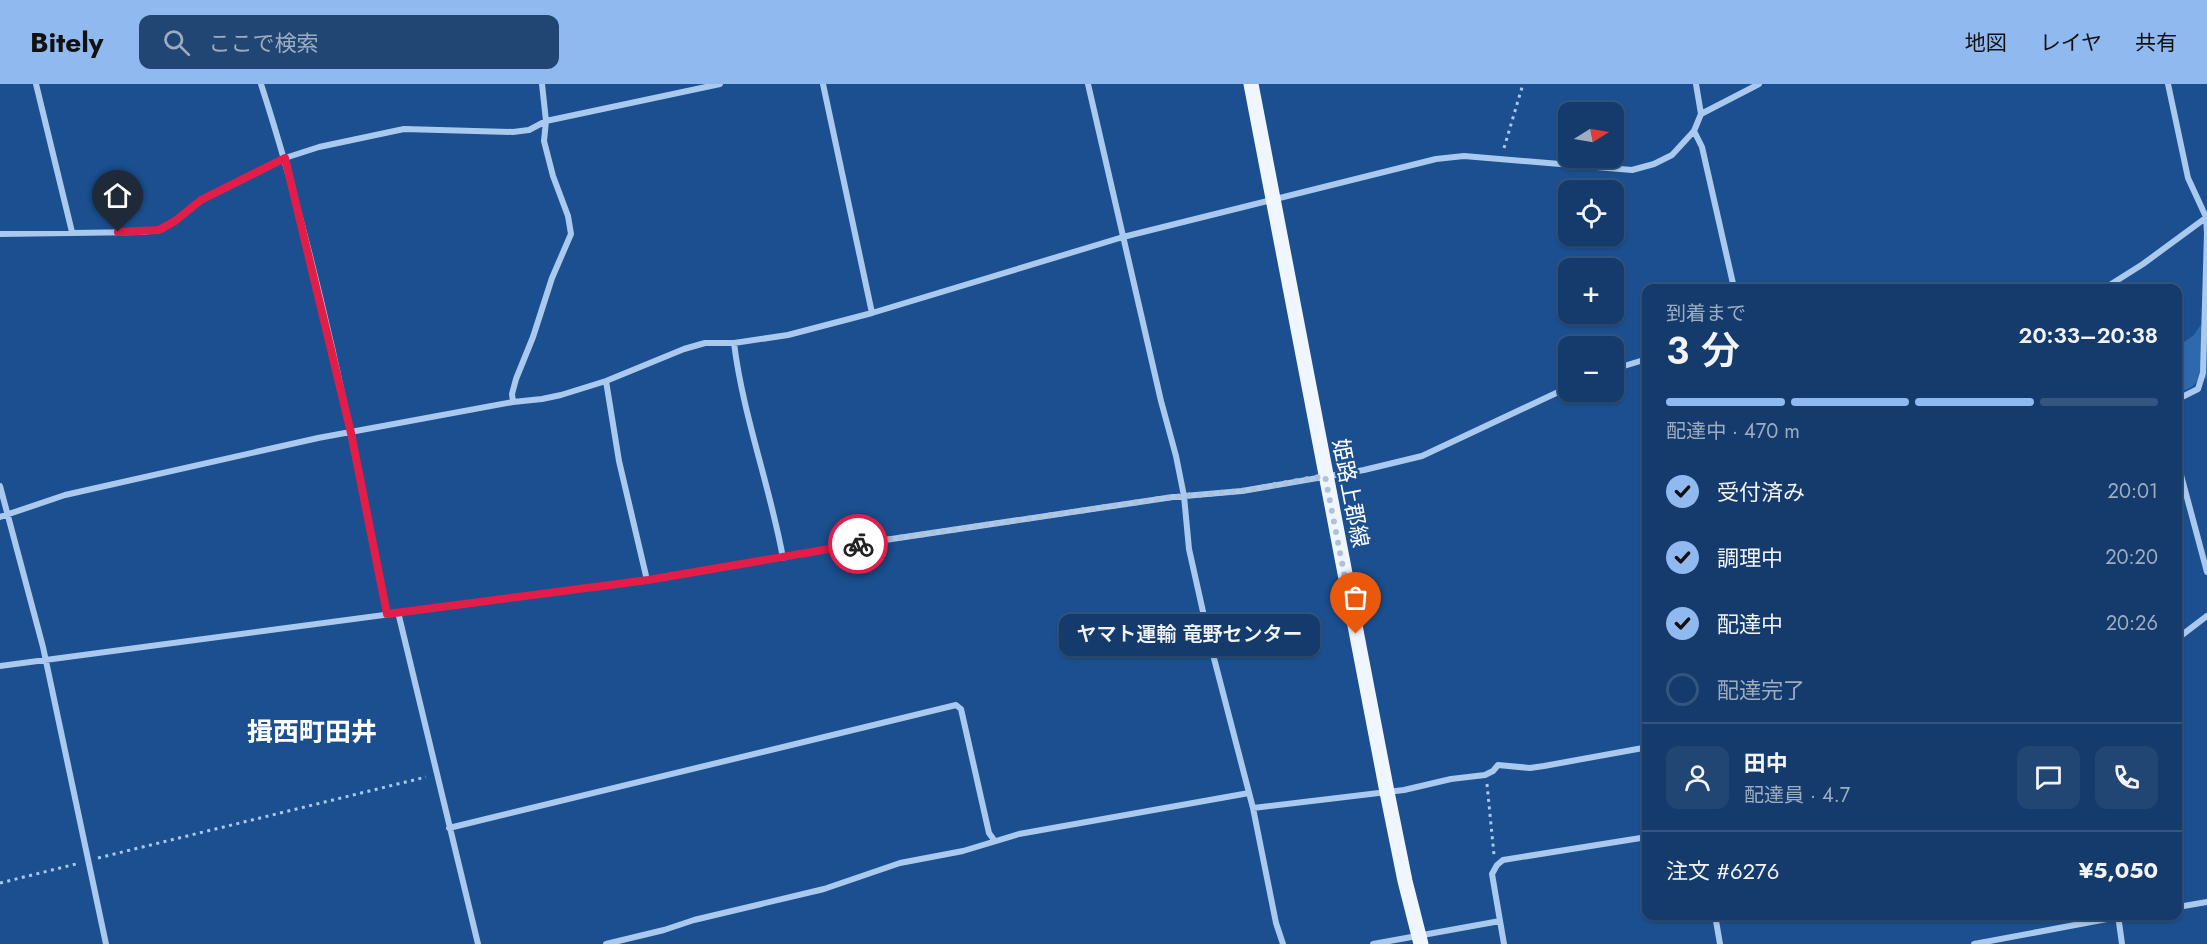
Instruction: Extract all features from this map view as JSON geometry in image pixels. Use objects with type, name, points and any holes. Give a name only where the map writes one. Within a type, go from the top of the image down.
[{"type":"main road","name":"姫路上郡線","points":[[1251,84],[1387,792],[1420,940]]},
{"type":"street","points":[[36,84],[72,232]]},
{"type":"street","points":[[261,84],[285,158],[351,433],[387,614]]},
{"type":"street","points":[[513,402],[516,379],[533,337],[552,278],[571,234],[568,216],[553,176],[544,141],[546,122],[542,84]]},
{"type":"street","points":[[0,234],[159,230],[175,221],[201,200],[285,158],[319,147],[404,129],[513,132],[528,130],[546,122],[720,84]]},
{"type":"street","points":[[823,84],[872,313]]},
{"type":"street","points":[[1088,84],[1184,496],[1191,559],[1210,643],[1253,808],[1276,923],[1283,944]]},
{"type":"street","points":[[0,517],[65,495],[351,433],[513,402],[542,399],[606,381],[684,349],[705,343],[788,335],[872,313],[1123,237],[1436,159],[1464,156],[1632,170],[1654,164],[1672,155],[1694,131],[1701,114],[1696,84]]},
{"type":"street","points":[[1701,114],[1759,84]]},
{"type":"street","points":[[2168,84],[2188,178],[2206,217],[2203,373],[2198,389],[2182,397]]},
{"type":"street","points":[[1694,131],[1702,147],[1733,284]]},
{"type":"street","points":[[2111,284],[2143,264],[2206,217]]},
{"type":"street","points":[[734,342],[752,435],[776,516],[783,558]]},
{"type":"street","points":[[1624,366],[1642,361]]},
{"type":"street","points":[[606,381],[619,461],[648,580]]},
{"type":"street","points":[[0,666],[648,580],[858,544],[1184,496],[1242,491],[1364,470],[1422,456],[1558,392]]},
{"type":"street","points":[[2182,479],[2207,572]]},
{"type":"street","points":[[0,486],[45,660],[106,944]]},
{"type":"street","points":[[398,612],[478,944]]},
{"type":"street","points":[[2182,635],[2207,616]]},
{"type":"street","points":[[449,828],[956,705],[961,709],[988,832],[994,840]]},
{"type":"street","points":[[1253,808],[1387,792],[1485,775],[1498,765],[1530,768],[1642,748]]},
{"type":"street","points":[[606,944],[803,894],[900,863],[963,851],[994,840],[1146,810],[1249,793]]},
{"type":"street","points":[[1504,944],[1492,874],[1503,860],[1642,838]]},
{"type":"street","points":[[2182,906],[2207,902]]},
{"type":"street","points":[[1716,920],[1720,944]]},
{"type":"street","points":[[1974,944],[2097,920]]},
{"type":"street","points":[[2119,920],[2122,944]]},
{"type":"street","points":[[1373,944],[1420,940],[1500,921]]},
{"type":"path","points":[[1500,159],[1523,84]]},
{"type":"path","points":[[0,883],[436,774]]},
{"type":"path","points":[[1485,775],[1494,859],[1497,865]]},
{"type":"shaded area","points":[[2207,316],[2207,379],[2200,378],[2192,387],[2182,391],[2182,343],[2193,336]]},
{"type":"way so far","points":[[858,544],[1173,497],[1242,491],[1325,476],[1356,634]]},
{"type":"place","name":"ヤマト運輸 竜野センター","points":[[1356,634]]},
{"type":"district","name":"揖西町田井","points":[[312,732]]},
{"type":"route","points":[[118,232],[159,230],[175,221],[201,200],[285,158],[351,433],[387,614],[648,580],[858,544]]}]
